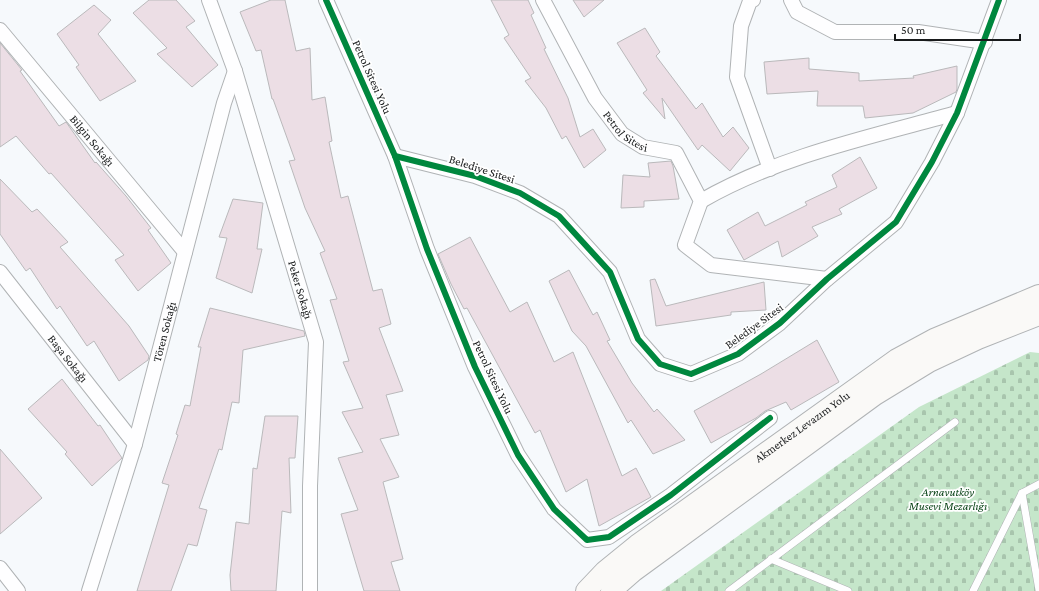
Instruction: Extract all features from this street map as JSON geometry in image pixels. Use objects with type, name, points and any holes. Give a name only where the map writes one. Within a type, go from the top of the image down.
[{"type":"main road","name":"Akmerkez Levazım Yolu","points":[[586,591],[605,571],[637,545],[897,360],[947,333],[1039,295]]},
{"type":"main road","name":"Akmerkez Levazım Yolu","points":[[611,591],[634,572],[876,395],[929,362],[978,339],[1039,315]]},
{"type":"street","name":"Peker Sokağı","points":[[209,0],[235,71],[316,342],[310,486],[310,591]]},
{"type":"street","name":"Petrol Sitesi Yolu","points":[[326,0],[395,156],[426,249],[475,368],[518,455],[554,509],[587,540],[609,536],[671,495],[770,418]]},
{"type":"street","name":"Petrol Sitesi","points":[[544,0],[595,98],[622,134],[643,147],[676,153],[701,201]]},
{"type":"street","points":[[753,0],[750,2],[741,26],[737,77],[770,169]]},
{"type":"street","points":[[791,0],[797,12],[835,32],[918,32],[984,42]]},
{"type":"street","name":"Belediye Sitesi","points":[[395,156],[475,176],[520,194],[559,216],[588,245],[610,272],[638,339],[660,364],[691,374],[738,354],[780,323],[827,279],[896,222],[932,162],[957,114],[1000,0]]},
{"type":"street","name":"Bilgin Sokağı","points":[[0,30],[185,252]]},
{"type":"street","name":"Tören Sokağı","points":[[89,591],[136,444],[224,102],[235,71]]},
{"type":"street","points":[[827,279],[711,265],[685,245],[701,201],[725,187],[810,154],[957,114]]},
{"type":"street","name":"Başa Sokağı","points":[[0,272],[136,444]]},
{"type":"street","points":[[0,568],[18,591]]},
{"type":"lane","points":[[729,591],[955,422]]},
{"type":"lane","points":[[973,591],[1022,493],[1039,484]]},
{"type":"lane","points":[[1022,493],[1039,590]]},
{"type":"lane","points":[[771,559],[848,591]]},
{"type":"green space","name":"Arnavutköy Musevi Mezarlığı","points":[[1030,352],[1039,353],[1039,591],[661,591],[919,407]]},
{"type":"building","points":[[149,0],[176,0],[195,21],[186,27],[218,65],[192,87],[157,54],[167,48],[133,13]]},
{"type":"building","points":[[271,0],[285,0],[296,51],[310,48],[312,100],[325,97],[332,141],[329,142],[341,198],[348,196],[373,291],[382,289],[391,324],[379,328],[403,391],[386,395],[399,435],[380,439],[399,477],[383,482],[403,559],[391,562],[400,591],[364,591],[341,514],[358,510],[338,458],[363,452],[342,412],[363,408],[343,362],[349,361],[330,300],[337,299],[320,253],[325,251],[305,208],[289,161],[295,160],[272,99],[261,50],[256,51],[240,12]]},
{"type":"building","points":[[491,0],[528,0],[534,13],[531,15],[546,48],[544,49],[568,98],[580,137],[593,129],[606,150],[584,168],[566,136],[562,139],[546,108],[525,81],[531,78],[504,38],[509,35]]},
{"type":"building","points":[[573,0],[604,0],[584,17]]},
{"type":"building","points":[[94,5],[111,20],[98,34],[136,81],[100,101],[76,67],[79,65],[57,34]]},
{"type":"building","points":[[645,28],[660,52],[656,56],[696,109],[702,103],[723,137],[733,127],[749,148],[730,171],[702,145],[698,150],[662,98],[665,119],[643,93],[647,90],[617,43]]},
{"type":"building","points":[[0,43],[22,70],[20,71],[59,126],[66,122],[95,163],[96,162],[126,196],[151,228],[148,230],[171,263],[138,291],[115,260],[124,255],[16,136],[0,147]]},
{"type":"building","points":[[809,58],[809,69],[859,73],[859,81],[914,78],[913,76],[957,66],[957,89],[956,92],[913,113],[865,118],[863,106],[817,106],[818,91],[767,94],[764,62]]},
{"type":"building","points":[[860,157],[877,188],[839,209],[842,214],[812,227],[818,236],[782,257],[778,241],[744,260],[727,230],[758,212],[765,226],[807,205],[805,202],[837,187],[832,175]]},
{"type":"building","points":[[671,161],[679,199],[644,201],[644,207],[621,208],[623,175],[650,177],[648,163]]},
{"type":"building","points":[[0,179],[32,212],[37,209],[68,242],[60,247],[129,326],[149,356],[148,360],[119,381],[94,341],[87,346],[60,306],[57,309],[30,268],[26,271],[0,234]]},
{"type":"building","points":[[233,199],[263,203],[257,249],[262,249],[252,293],[216,278],[227,238],[219,237]]},
{"type":"building","points":[[470,237],[510,312],[527,302],[554,362],[573,352],[622,476],[636,468],[651,497],[599,526],[587,479],[566,492],[540,430],[535,433],[467,308],[464,309],[438,254]]},
{"type":"building","points":[[569,270],[593,315],[597,312],[610,340],[607,341],[632,383],[654,412],[657,409],[685,440],[653,454],[631,420],[628,423],[586,346],[572,331],[549,281]]},
{"type":"building","points":[[655,279],[666,306],[764,282],[766,310],[731,312],[731,315],[656,326],[650,280]]},
{"type":"building","points":[[210,308],[304,331],[305,336],[243,350],[239,403],[232,402],[222,450],[219,449],[199,508],[207,510],[197,546],[188,544],[171,591],[137,591],[169,485],[162,483],[178,435],[176,434],[185,405],[190,406],[201,347],[198,347]]},
{"type":"building","points":[[817,340],[839,382],[791,410],[786,402],[765,411],[756,418],[711,443],[694,411],[761,374]]},
{"type":"building","points":[[62,379],[98,426],[100,425],[122,458],[92,486],[65,454],[67,452],[28,409]]},
{"type":"building","points":[[265,416],[298,416],[295,458],[289,458],[291,513],[282,511],[276,591],[231,591],[230,575],[236,522],[249,524],[253,468],[257,469]]},
{"type":"building","points":[[0,449],[42,498],[0,534]]},
{"type":"cycle path","points":[[326,0],[395,156],[427,249],[475,367],[518,455],[554,509],[587,540],[609,537],[671,495],[770,418]]},
{"type":"cycle path","points":[[395,156],[475,176],[520,193],[559,216],[610,272],[638,339],[660,364],[691,374],[738,354],[780,323],[827,279],[896,222],[932,162],[957,113],[999,0]]}]
